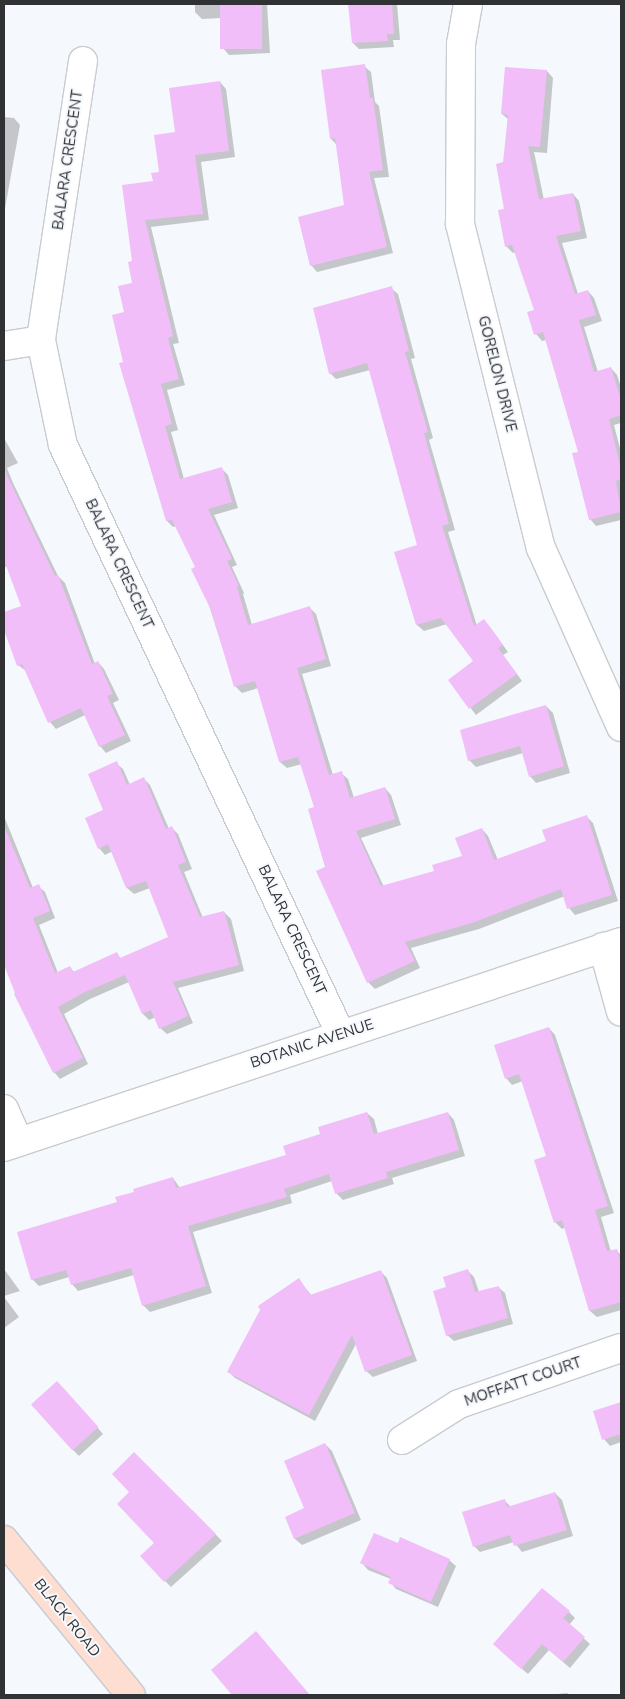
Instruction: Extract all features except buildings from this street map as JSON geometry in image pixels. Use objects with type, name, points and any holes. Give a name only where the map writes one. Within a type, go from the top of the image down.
[{"type":"main road","name":"BLACK ROAD","points":[[4,1540],[131,1695]]},
{"type":"street","name":"GORELON DRIVE","points":[[468,4],[461,44],[460,224],[541,548],[621,726]]},
{"type":"street","name":"BALARA CRESCENT","points":[[83,61],[41,340],[63,445],[341,1035]]},
{"type":"street","points":[[4,346],[41,340]]},
{"type":"street","points":[[612,945],[621,1012]]},
{"type":"street","name":"BOTANIC AVENUE","points":[[11,1145],[612,945]]},
{"type":"street","points":[[4,1110],[11,1145]]},
{"type":"street","name":"MOFFATT COURT","points":[[402,1440],[459,1404],[621,1348]]}]
